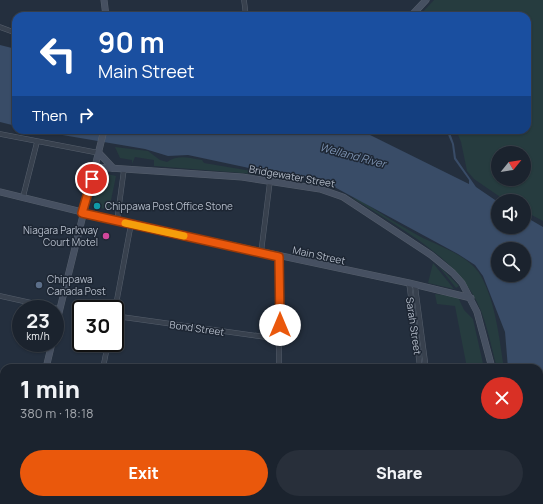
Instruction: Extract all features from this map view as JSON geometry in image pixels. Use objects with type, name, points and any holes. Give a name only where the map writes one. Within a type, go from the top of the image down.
[{"type":"main road","points":[[104,0],[106,12]]},
{"type":"main road","points":[[415,12],[426,0]]},
{"type":"main road","points":[[61,300],[103,134]]},
{"type":"main road","points":[[100,151],[114,168]]},
{"type":"main road","name":"Bridgewater Street","points":[[95,167],[206,173],[320,189],[343,197],[443,264],[462,284],[479,319],[491,364]]},
{"type":"main road","name":"Main Street","points":[[0,192],[117,221],[279,257],[409,283],[415,286],[470,298]]},
{"type":"main road","points":[[47,364],[50,352]]},
{"type":"street","points":[[244,0],[246,12]]},
{"type":"street","points":[[0,27],[12,31]]},
{"type":"street","points":[[0,134],[37,142],[100,151]]},
{"type":"street","points":[[23,197],[37,142]]},
{"type":"street","points":[[117,221],[124,169]]},
{"type":"street","points":[[261,253],[270,181]]},
{"type":"street","points":[[117,300],[131,224]]},
{"type":"street","points":[[279,257],[279,364]]},
{"type":"street","name":"Sarah Street","points":[[409,283],[419,364]]},
{"type":"street","name":"Sarah Street","points":[[415,286],[425,364]]},
{"type":"street","points":[[0,296],[18,300]]},
{"type":"street","name":"Bond Street","points":[[124,317],[280,339]]},
{"type":"street","points":[[104,364],[106,352]]},
{"type":"green space","points":[[434,0],[543,0],[543,221],[531,215],[531,194],[496,194],[474,179],[467,171],[461,142],[458,134],[531,134],[531,12],[423,12]]},
{"type":"green space","points":[[115,147],[148,151],[160,160],[167,162],[180,157],[189,158],[202,160],[204,163],[288,177],[288,179],[242,173],[154,166],[154,160],[135,157],[132,164],[132,160],[120,158]]},
{"type":"green space","points":[[99,172],[116,176],[109,210],[92,206]]},
{"type":"green space","points":[[351,197],[360,200],[420,237],[459,255],[475,268],[481,276],[494,309],[503,364],[496,364],[481,310],[462,278],[434,251],[401,228]]},
{"type":"green space","points":[[433,263],[454,289],[428,283]]},
{"type":"green space","points":[[436,263],[459,286],[456,288]]},
{"type":"green space","points":[[435,294],[458,297],[464,310],[473,319],[483,364],[466,364],[455,306],[437,304]]},
{"type":"water","points":[[0,45],[12,48],[12,125],[0,122]]},
{"type":"water","name":"Welland River","points":[[57,134],[368,134],[469,184],[469,180],[454,159],[452,144],[448,134],[450,134],[454,144],[456,158],[476,187],[491,197],[491,234],[531,234],[531,220],[543,227],[543,364],[508,364],[505,332],[483,276],[475,265],[458,254],[327,183],[296,175],[263,171],[188,155],[168,156],[145,149]]},
{"type":"slow traffic","points":[[125,223],[184,236]]},
{"type":"place","name":"Chippawa Post Office Stone","points":[[97,206]]},
{"type":"place","name":"Niagara Parkway Court Motel","points":[[106,236]]},
{"type":"place","name":"Chippawa Canada Post","points":[[39,285]]},
{"type":"route","points":[[92,179],[82,213],[279,257],[280,325]]}]
